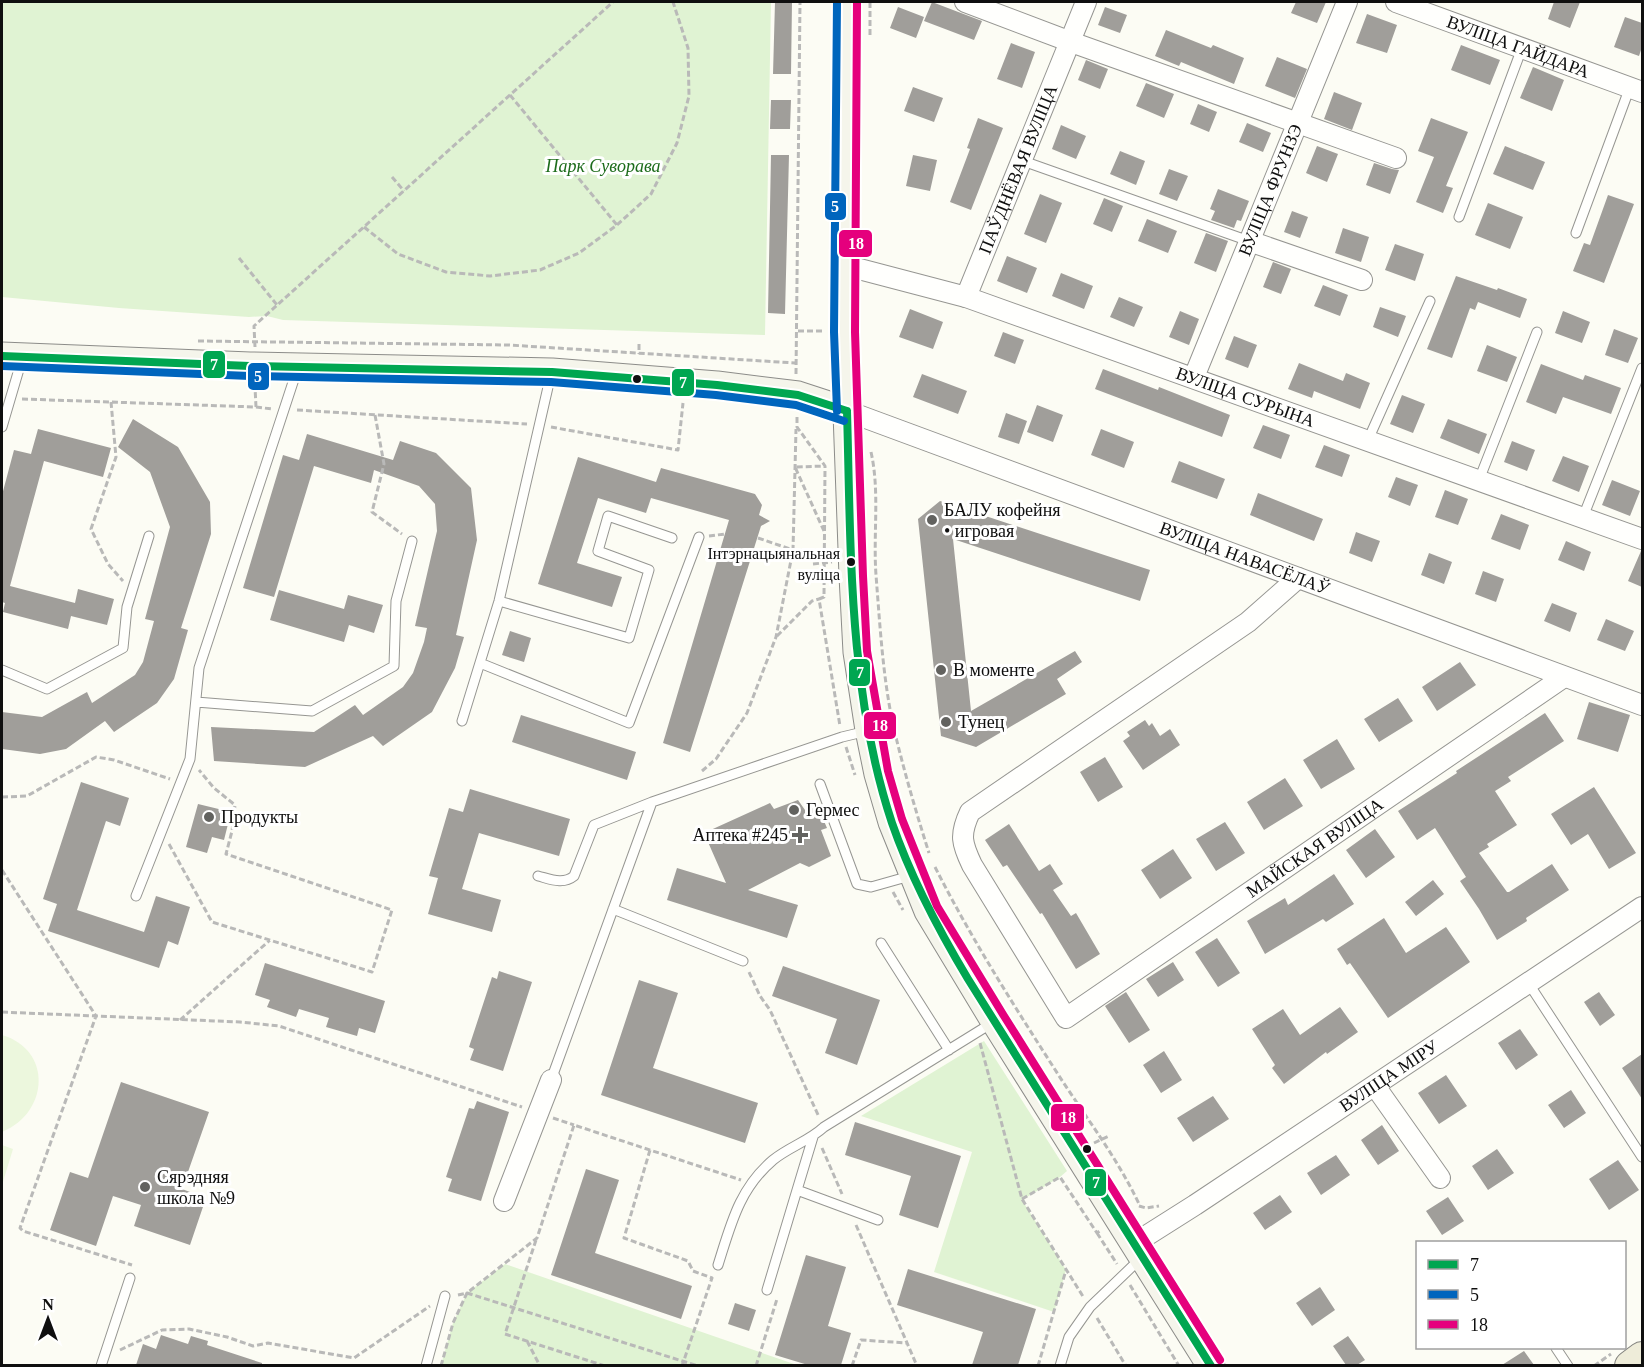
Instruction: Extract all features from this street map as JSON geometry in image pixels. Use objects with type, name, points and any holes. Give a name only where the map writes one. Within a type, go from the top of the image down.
[{"type":"main road","points":[[847,2],[844,332],[856,414],[857,652],[878,774],[892,822],[928,911],[1134,1258],[1211,1365]]},
{"type":"main road","points":[[12,356],[255,366],[552,372],[798,395],[856,414]]},
{"type":"main road","points":[[1621,1359],[1642,1357]]},
{"type":"street","points":[[965,2],[1396,158]]},
{"type":"street","name":"ПАЎДНЁВАЯ ВУЛІЦА","points":[[966,297],[1086,2]]},
{"type":"street","name":"ВУЛІЦА ФРУНЗЭ","points":[[1194,377],[1347,2]]},
{"type":"street","name":"ВУЛІЦА ГАЙДАРА","points":[[1396,2],[1636,90]]},
{"type":"street","points":[[1249,241],[1362,280]]},
{"type":"street","name":"ВУЛІЦА СУРЫНА","points":[[844,265],[966,297],[1642,539]]},
{"type":"street","name":"ВУЛІЦА НАВАСЁЛАЎ","points":[[856,414],[1642,705]]},
{"type":"street","name":"МАЙСКАЯ ВУЛІЦА","points":[[1298,578],[1248,622],[970,812],[963,827],[963,846],[972,865],[1066,1018],[1564,677]]},
{"type":"street","name":"ВУЛІЦА МІРУ","points":[[1134,1258],[1196,1205],[1642,907]]},
{"type":"street","points":[[504,1201],[551,1080]]},
{"type":"street","points":[[1375,1086],[1440,1178]]},
{"type":"lane","points":[[1459,217],[1522,48]]},
{"type":"lane","points":[[1576,233],[1636,90]]},
{"type":"lane","points":[[1023,161],[1249,241]]},
{"type":"lane","points":[[1368,440],[1430,301]]},
{"type":"lane","points":[[1479,480],[1537,332]]},
{"type":"lane","points":[[2,428],[10,399],[12,356]]},
{"type":"lane","points":[[136,896],[190,759],[199,668],[298,367]]},
{"type":"lane","points":[[1583,518],[1642,368]]},
{"type":"lane","points":[[462,720],[499,601],[552,372]]},
{"type":"lane","points":[[499,601],[629,638],[649,570],[598,551],[608,516],[672,538]]},
{"type":"lane","points":[[2,670],[47,690],[123,648],[127,607],[148,536]]},
{"type":"lane","points":[[480,663],[628,723],[699,537]]},
{"type":"lane","points":[[196,702],[312,711],[394,666],[396,601],[412,541]]},
{"type":"lane","points":[[538,876],[560,881],[569,880],[574,876],[594,825],[652,802],[842,737],[869,730]]},
{"type":"lane","points":[[820,784],[857,884],[871,887],[912,875]]},
{"type":"lane","points":[[551,1080],[652,802]]},
{"type":"lane","points":[[613,909],[744,961]]},
{"type":"lane","points":[[881,943],[949,1050]]},
{"type":"lane","points":[[1529,984],[1642,1157]]},
{"type":"lane","points":[[767,1290],[797,1190],[824,1127],[994,1022]]},
{"type":"lane","points":[[718,1265],[737,1205],[752,1183],[774,1159],[817,1140]]},
{"type":"lane","points":[[797,1190],[878,1220]]},
{"type":"lane","points":[[1060,1365],[1069,1337],[1090,1307],[1134,1258]]},
{"type":"lane","points":[[101,1365],[130,1278]]},
{"type":"lane","points":[[426,1365],[445,1296]]},
{"type":"lane","points":[[1557,1349],[1568,1365]]},
{"type":"path","points":[[256,407],[254,326],[613,2]]},
{"type":"path","points":[[364,227],[398,254],[446,272],[490,276],[540,270],[579,253],[617,225],[651,194],[677,144],[689,96],[688,48],[673,2]]},
{"type":"path","points":[[795,363],[798,331],[800,2]]},
{"type":"path","points":[[510,95],[617,225]]},
{"type":"path","points":[[392,177],[404,191]]},
{"type":"path","points":[[239,258],[278,306]]},
{"type":"path","points":[[10,399],[256,407],[540,425],[678,450],[686,356]]},
{"type":"path","points":[[111,402],[116,457],[90,529],[108,564],[132,591]]},
{"type":"path","points":[[856,414],[876,474],[876,572],[892,717],[932,862],[972,937],[1102,1139],[1140,1206]]},
{"type":"path","points":[[375,415],[384,464],[372,512],[412,541]]},
{"type":"path","points":[[698,774],[717,759],[747,713],[776,637],[793,550],[796,427]]},
{"type":"path","points":[[795,466],[825,466]]},
{"type":"path","points":[[795,466],[825,535]]},
{"type":"path","points":[[758,538],[793,550]]},
{"type":"path","points":[[776,637],[812,601],[819,599]]},
{"type":"path","points":[[2,797],[27,796],[96,758],[114,760],[181,783]]},
{"type":"path","points":[[162,831],[212,922],[372,972],[392,909],[226,854],[235,805],[214,788],[190,759]]},
{"type":"path","points":[[2,870],[96,1016]]},
{"type":"path","points":[[180,1020],[270,940]]},
{"type":"path","points":[[2,1012],[279,1026],[529,1110]]},
{"type":"path","points":[[96,1016],[20,1228],[23,1231],[134,1266],[130,1278]]},
{"type":"path","points":[[552,1117],[752,1183]]},
{"type":"path","points":[[574,1125],[505,1334],[604,1365]]},
{"type":"path","points":[[817,1140],[917,1365]]},
{"type":"path","points":[[650,1150],[624,1238],[688,1261],[693,1271],[712,1278],[682,1365]]},
{"type":"path","points":[[1097,1233],[1134,1258],[1179,1365]]},
{"type":"path","points":[[441,1365],[453,1323],[467,1293],[537,1238]]},
{"type":"path","points":[[1038,1365],[1066,1270]]},
{"type":"path","points":[[106,1351],[123,1350],[162,1330],[189,1329],[253,1346],[268,1343],[354,1358],[445,1296],[467,1293],[698,1365]]},
{"type":"path","points":[[852,1365],[861,1340],[907,1343]]},
{"type":"path","points":[[527,1341],[540,1365]]},
{"type":"path","points":[[1593,1365],[1621,1359]]},
{"type":"green space","name":"Парк Суворава","points":[[2,2],[771,2],[765,335],[283,320],[267,316],[249,317],[119,308],[2,297]]},
{"type":"green space","points":[[2,1035],[19,1043],[30,1054],[37,1067],[39,1082],[36,1097],[29,1111],[18,1123],[2,1132]]},
{"type":"green space","points":[[984,1041],[1067,1171],[1022,1200],[1066,1270],[1054,1312],[934,1272],[972,1152],[861,1116]]},
{"type":"green space","points":[[2,1145],[13,1149],[2,1185]]},
{"type":"green space","points":[[505,1264],[797,1365],[441,1365],[453,1323],[467,1293]]},
{"type":"building","points":[[775,2],[792,2],[791,74],[773,74]]},
{"type":"building","points":[[932,2],[982,21],[974,40],[924,21]]},
{"type":"building","points":[[1296,2],[1326,2],[1317,23],[1291,13]]},
{"type":"building","points":[[1554,2],[1580,2],[1570,28],[1548,19]]},
{"type":"building","points":[[898,7],[924,17],[916,38],[890,28]]},
{"type":"building","points":[[1105,7],[1127,15],[1120,33],[1098,25]]},
{"type":"building","points":[[1367,14],[1397,25],[1387,53],[1356,43]]},
{"type":"building","points":[[1625,17],[1642,23],[1642,47],[1639,56],[1614,47]]},
{"type":"building","points":[[1166,30],[1244,58],[1234,84],[1181,62],[1179,66],[1155,56]]},
{"type":"building","points":[[1011,43],[1035,52],[1022,88],[997,79]]},
{"type":"building","points":[[1461,45],[1500,60],[1490,85],[1451,70]]},
{"type":"building","points":[[1277,57],[1307,69],[1295,98],[1265,86]]},
{"type":"building","points":[[1086,60],[1108,69],[1100,89],[1078,80]]},
{"type":"building","points":[[1533,67],[1564,80],[1552,111],[1520,98]]},
{"type":"building","points":[[1146,83],[1174,94],[1164,118],[1136,106]]},
{"type":"building","points":[[913,87],[943,98],[934,122],[904,111]]},
{"type":"building","points":[[1334,92],[1362,103],[1352,130],[1324,119]]},
{"type":"building","points":[[771,100],[791,100],[790,129],[770,129]]},
{"type":"building","points":[[1198,104],[1217,112],[1209,132],[1190,124]]},
{"type":"building","points":[[978,118],[1003,128],[971,210],[950,202],[970,149],[967,148]]},
{"type":"building","points":[[1431,118],[1468,132],[1446,186],[1453,188],[1443,213],[1416,202],[1434,157],[1418,151]]},
{"type":"building","points":[[1247,123],[1271,133],[1263,152],[1239,142]]},
{"type":"building","points":[[1061,125],[1086,136],[1076,159],[1052,149]]},
{"type":"building","points":[[1317,146],[1338,154],[1327,182],[1306,173]]},
{"type":"building","points":[[1505,146],[1545,162],[1533,190],[1493,174]]},
{"type":"building","points":[[1120,151],[1145,161],[1136,185],[1110,174]]},
{"type":"building","points":[[771,155],[789,155],[785,314],[768,313]]},
{"type":"building","points":[[913,155],[937,160],[930,191],[906,186]]},
{"type":"building","points":[[1374,163],[1399,170],[1390,194],[1366,185]]},
{"type":"building","points":[[1169,169],[1188,176],[1177,201],[1159,194]]},
{"type":"building","points":[[1218,189],[1249,201],[1241,221],[1237,220],[1234,228],[1211,220],[1215,211],[1210,209]]},
{"type":"building","points":[[1040,194],[1062,203],[1046,243],[1024,234]]},
{"type":"building","points":[[1608,195],[1634,204],[1604,283],[1573,271],[1584,243],[1590,245]]},
{"type":"building","points":[[1104,198],[1123,206],[1112,232],[1093,224]]},
{"type":"building","points":[[1488,203],[1523,217],[1510,249],[1475,235]]},
{"type":"building","points":[[1292,211],[1308,217],[1300,238],[1284,232]]},
{"type":"building","points":[[1147,219],[1177,231],[1168,253],[1138,241]]},
{"type":"building","points":[[1343,228],[1369,237],[1361,262],[1335,253]]},
{"type":"building","points":[[1206,233],[1228,241],[1216,272],[1194,263]]},
{"type":"building","points":[[1395,244],[1424,254],[1415,281],[1385,270]]},
{"type":"building","points":[[1007,256],[1037,268],[1027,293],[997,281]]},
{"type":"building","points":[[1273,262],[1291,269],[1281,294],[1263,287]]},
{"type":"building","points":[[1061,273],[1093,286],[1084,309],[1052,296]]},
{"type":"building","points":[[1456,276],[1527,299],[1520,318],[1478,302],[1475,310],[1470,308],[1452,358],[1427,349]]},
{"type":"building","points":[[1323,285],[1348,295],[1340,316],[1314,306]]},
{"type":"building","points":[[1119,297],[1143,307],[1134,327],[1110,317]]},
{"type":"building","points":[[1380,307],[1406,316],[1398,337],[1373,327]]},
{"type":"building","points":[[910,309],[943,322],[933,349],[899,337]]},
{"type":"building","points":[[1180,311],[1199,319],[1189,345],[1169,337]]},
{"type":"building","points":[[1563,311],[1590,322],[1582,343],[1555,333]]},
{"type":"building","points":[[1614,329],[1638,338],[1628,363],[1605,355]]},
{"type":"building","points":[[1003,332],[1024,340],[1015,364],[994,356]]},
{"type":"building","points":[[1234,336],[1257,345],[1248,368],[1225,359]]},
{"type":"building","points":[[1487,345],[1517,357],[1507,382],[1477,371]]},
{"type":"building","points":[[1299,363],[1343,381],[1346,373],[1370,383],[1360,409],[1314,391],[1312,398],[1288,389]]},
{"type":"building","points":[[1541,364],[1583,380],[1585,375],[1621,388],[1611,414],[1563,397],[1556,414],[1526,402]]},
{"type":"building","points":[[1103,369],[1158,390],[1159,387],[1230,415],[1222,437],[1095,389]]},
{"type":"building","points":[[922,374],[967,391],[958,414],[913,397]]},
{"type":"building","points":[[1402,395],[1425,404],[1413,433],[1390,424]]},
{"type":"building","points":[[1037,405],[1063,415],[1053,442],[1027,432]]},
{"type":"building","points":[[1006,413],[1027,421],[1019,444],[998,437]]},
{"type":"building","points":[[133,419],[178,447],[210,502],[211,534],[181,628],[188,630],[174,679],[157,703],[114,732],[105,721],[66,749],[40,754],[2,749],[2,712],[42,717],[87,692],[92,703],[135,675],[143,662],[154,621],[145,619],[170,527],[150,472],[118,447]]},
{"type":"building","points":[[1448,419],[1487,434],[1479,454],[1440,438]]},
{"type":"building","points":[[1263,425],[1290,435],[1281,459],[1253,448]]},
{"type":"building","points":[[38,429],[111,448],[103,477],[44,461],[10,586],[75,603],[78,589],[114,599],[107,625],[71,616],[68,629],[3,612],[5,603],[2,602],[2,495],[14,450],[31,454]]},
{"type":"building","points":[[1101,429],[1134,442],[1124,468],[1091,455]]},
{"type":"building","points":[[307,434],[393,460],[400,441],[436,453],[471,488],[477,540],[456,635],[464,637],[455,668],[432,712],[383,746],[373,736],[305,767],[214,761],[211,727],[314,732],[355,705],[363,715],[403,687],[413,673],[424,642],[427,628],[415,626],[437,531],[435,504],[419,486],[374,470],[371,483],[314,466],[274,597],[243,588],[283,455],[299,460]]},
{"type":"building","points":[[1512,441],[1535,450],[1527,471],[1504,462]]},
{"type":"building","points":[[1324,445],[1350,455],[1342,477],[1315,467]]},
{"type":"building","points":[[1563,456],[1589,466],[1579,492],[1552,481]]},
{"type":"building","points":[[578,457],[656,482],[661,468],[755,494],[762,505],[759,515],[770,521],[761,526],[690,752],[663,743],[729,520],[651,498],[646,513],[598,498],[577,563],[622,577],[612,607],[538,584]]},
{"type":"building","points":[[1179,461],[1225,479],[1217,499],[1171,482]]},
{"type":"building","points":[[1396,477],[1418,485],[1410,506],[1388,497]]},
{"type":"building","points":[[1612,480],[1640,491],[1630,516],[1602,505]]},
{"type":"building","points":[[1445,490],[1468,499],[1458,525],[1435,517]]},
{"type":"building","points":[[1258,493],[1323,519],[1314,541],[1250,515]]},
{"type":"building","points":[[940,501],[1150,570],[1140,601],[953,539],[971,711],[1075,651],[1082,662],[1057,679],[1066,694],[976,747],[941,736],[918,519]]},
{"type":"building","points":[[1501,514],[1529,525],[1520,550],[1491,539]]},
{"type":"building","points":[[1356,532],[1380,541],[1372,562],[1349,553]]},
{"type":"building","points":[[1566,541],[1591,552],[1584,571],[1558,560]]},
{"type":"building","points":[[1642,551],[1642,587],[1628,581]]},
{"type":"building","points":[[1429,553],[1452,562],[1444,584],[1421,575]]},
{"type":"building","points":[[1483,571],[1504,579],[1496,602],[1475,594]]},
{"type":"building","points":[[279,590],[344,609],[348,595],[383,605],[374,633],[349,625],[344,642],[270,620]]},
{"type":"building","points":[[1552,603],[1577,613],[1570,632],[1544,621]]},
{"type":"building","points":[[1606,619],[1634,631],[1625,651],[1597,640]]},
{"type":"building","points":[[510,631],[531,638],[524,662],[502,655]]},
{"type":"building","points":[[1460,662],[1476,685],[1437,711],[1422,687]]},
{"type":"building","points":[[1398,698],[1413,721],[1379,742],[1364,719]]},
{"type":"building","points":[[1589,702],[1630,715],[1618,752],[1577,739]]},
{"type":"building","points":[[1545,713],[1564,741],[1508,777],[1511,781],[1495,791],[1517,825],[1487,844],[1489,847],[1479,853],[1507,892],[1552,864],[1569,890],[1497,940],[1460,881],[1466,877],[1435,828],[1417,840],[1398,811]]},
{"type":"building","points":[[521,715],[636,752],[627,780],[512,742]]},
{"type":"building","points":[[1145,720],[1149,726],[1152,723],[1160,736],[1170,729],[1180,745],[1143,770],[1123,741],[1130,736],[1127,732]]},
{"type":"building","points":[[1337,739],[1355,769],[1321,789],[1303,760]]},
{"type":"building","points":[[1105,757],[1123,787],[1098,802],[1080,772]]},
{"type":"building","points":[[1285,778],[1303,806],[1264,830],[1247,802]]},
{"type":"building","points":[[81,782],[129,798],[120,826],[106,821],[77,910],[144,932],[156,896],[190,907],[178,945],[168,941],[159,968],[48,931],[57,904],[43,899]]},
{"type":"building","points":[[1594,787],[1636,853],[1609,869],[1588,834],[1571,845],[1551,814]]},
{"type":"building","points":[[470,789],[570,819],[559,856],[479,833],[462,889],[501,900],[492,932],[428,914],[438,878],[429,876],[449,808],[463,812]]},
{"type":"building","points":[[798,800],[805,810],[817,805],[827,828],[821,830],[831,856],[809,867],[800,863],[748,890],[798,905],[787,938],[667,900],[677,868],[726,883],[704,833],[770,803],[774,809]]},
{"type":"building","points":[[198,804],[231,812],[224,840],[212,837],[207,853],[186,847]]},
{"type":"building","points":[[1225,822],[1245,853],[1216,871],[1196,839]]},
{"type":"building","points":[[1009,824],[1039,871],[1050,864],[1063,884],[1053,890],[1071,916],[1076,913],[1100,954],[1076,969],[1042,913],[1040,914],[1007,865],[1003,867],[985,840]]},
{"type":"building","points":[[1375,829],[1395,857],[1366,878],[1346,850]]},
{"type":"building","points":[[1173,849],[1192,878],[1160,899],[1141,870]]},
{"type":"building","points":[[1334,874],[1354,904],[1326,922],[1323,919],[1265,954],[1247,921],[1285,898],[1288,905]]},
{"type":"building","points":[[1433,880],[1444,894],[1416,916],[1405,902]]},
{"type":"building","points":[[1384,918],[1406,953],[1446,927],[1470,962],[1388,1018],[1350,963],[1347,965],[1337,949]]},
{"type":"building","points":[[1217,938],[1240,973],[1218,987],[1195,952]]},
{"type":"building","points":[[1173,962],[1184,980],[1158,997],[1146,979]]},
{"type":"building","points":[[265,963],[385,1001],[375,1033],[359,1028],[357,1036],[326,1027],[329,1018],[299,1009],[296,1017],[267,1007],[270,1000],[255,995]]},
{"type":"building","points":[[783,966],[880,1000],[857,1065],[825,1053],[837,1019],[772,996]]},
{"type":"building","points":[[499,971],[532,982],[503,1071],[470,1060],[474,1049],[469,1047],[492,977],[497,979]]},
{"type":"building","points":[[639,980],[678,993],[653,1068],[758,1103],[745,1143],[601,1095]]},
{"type":"building","points":[[1126,992],[1150,1030],[1129,1043],[1105,1006]]},
{"type":"building","points":[[1599,992],[1615,1015],[1600,1026],[1584,1002]]},
{"type":"building","points":[[1340,1007],[1358,1032],[1327,1054],[1326,1052],[1284,1084],[1272,1068],[1275,1065],[1252,1029],[1283,1009],[1300,1035]]},
{"type":"building","points":[[1520,1029],[1538,1055],[1516,1070],[1498,1043]]},
{"type":"building","points":[[1164,1051],[1182,1080],[1161,1093],[1143,1065]]},
{"type":"building","points":[[1642,1054],[1642,1099],[1622,1068]]},
{"type":"building","points":[[1446,1075],[1467,1106],[1439,1124],[1418,1093]]},
{"type":"building","points":[[121,1082],[209,1112],[182,1189],[206,1198],[190,1245],[134,1226],[141,1205],[113,1196],[96,1246],[50,1230],[70,1172],[88,1178]]},
{"type":"building","points":[[1571,1090],[1586,1113],[1564,1128],[1548,1105]]},
{"type":"building","points":[[1213,1096],[1229,1119],[1193,1142],[1177,1118]]},
{"type":"building","points":[[477,1101],[509,1112],[481,1201],[448,1191],[452,1179],[446,1177],[469,1108],[474,1109]]},
{"type":"building","points":[[855,1122],[961,1156],[938,1228],[899,1215],[911,1176],[845,1155]]},
{"type":"building","points":[[1382,1125],[1399,1151],[1378,1165],[1361,1140]]},
{"type":"building","points":[[1497,1149],[1514,1173],[1488,1190],[1472,1166]]},
{"type":"building","points":[[1336,1155],[1350,1175],[1321,1195],[1307,1173]]},
{"type":"building","points":[[1618,1160],[1639,1190],[1609,1210],[1589,1179]]},
{"type":"building","points":[[586,1169],[619,1180],[595,1253],[692,1286],[681,1319],[551,1275]]},
{"type":"building","points":[[1280,1195],[1292,1212],[1265,1230],[1253,1213]]},
{"type":"building","points":[[1448,1197],[1464,1221],[1442,1235],[1426,1211]]},
{"type":"building","points":[[806,1255],[846,1267],[828,1326],[851,1333],[841,1365],[808,1365],[775,1355]]},
{"type":"building","points":[[908,1269],[1036,1309],[1018,1365],[972,1365],[983,1332],[897,1305]]},
{"type":"building","points":[[1320,1287],[1335,1310],[1312,1326],[1296,1303]]},
{"type":"building","points":[[735,1303],[756,1310],[749,1331],[728,1324]]},
{"type":"building","points":[[161,1335],[188,1344],[191,1336],[208,1341],[207,1345],[262,1363],[262,1365],[136,1365],[143,1344],[156,1349]]},
{"type":"building","points":[[1348,1336],[1365,1360],[1357,1365],[1346,1365],[1333,1346]]},
{"type":"building","points":[[1524,1351],[1534,1365],[1502,1365]]},
{"type":"transit line","name":"5","points":[[837,2],[834,332],[837,411]]},
{"type":"transit line","name":"18","points":[[857,2],[855,332],[863,576],[867,651],[888,771],[902,819],[937,906],[1220,1360]]},
{"type":"transit line","name":"7","points":[[2,356],[250,366],[552,372],[717,385],[798,395],[847,411]]},
{"type":"transit line","name":"5","points":[[2,366],[250,376],[551,382],[716,395],[796,405],[844,421]]},
{"type":"transit line","name":"7","points":[[847,411],[851,567],[859,671],[878,773],[899,843],[926,903],[968,979],[1211,1366]]},
{"type":"place","name":"БАЛУ кофейня • игровая","points":[[932,520]]},
{"type":"place","name":"Інтэрнацыянальная вуліца","points":[[851,562]]},
{"type":"place","name":"В моменте","points":[[941,670]]},
{"type":"place","name":"Тунец","points":[[946,722]]},
{"type":"place","name":"Гермес","points":[[794,810]]},
{"type":"place","name":"Продукты","points":[[209,817]]},
{"type":"place","name":"Аптека #245","points":[[800,835]]},
{"type":"place","name":"Сярэдняя школа №9","points":[[145,1187]]}]
